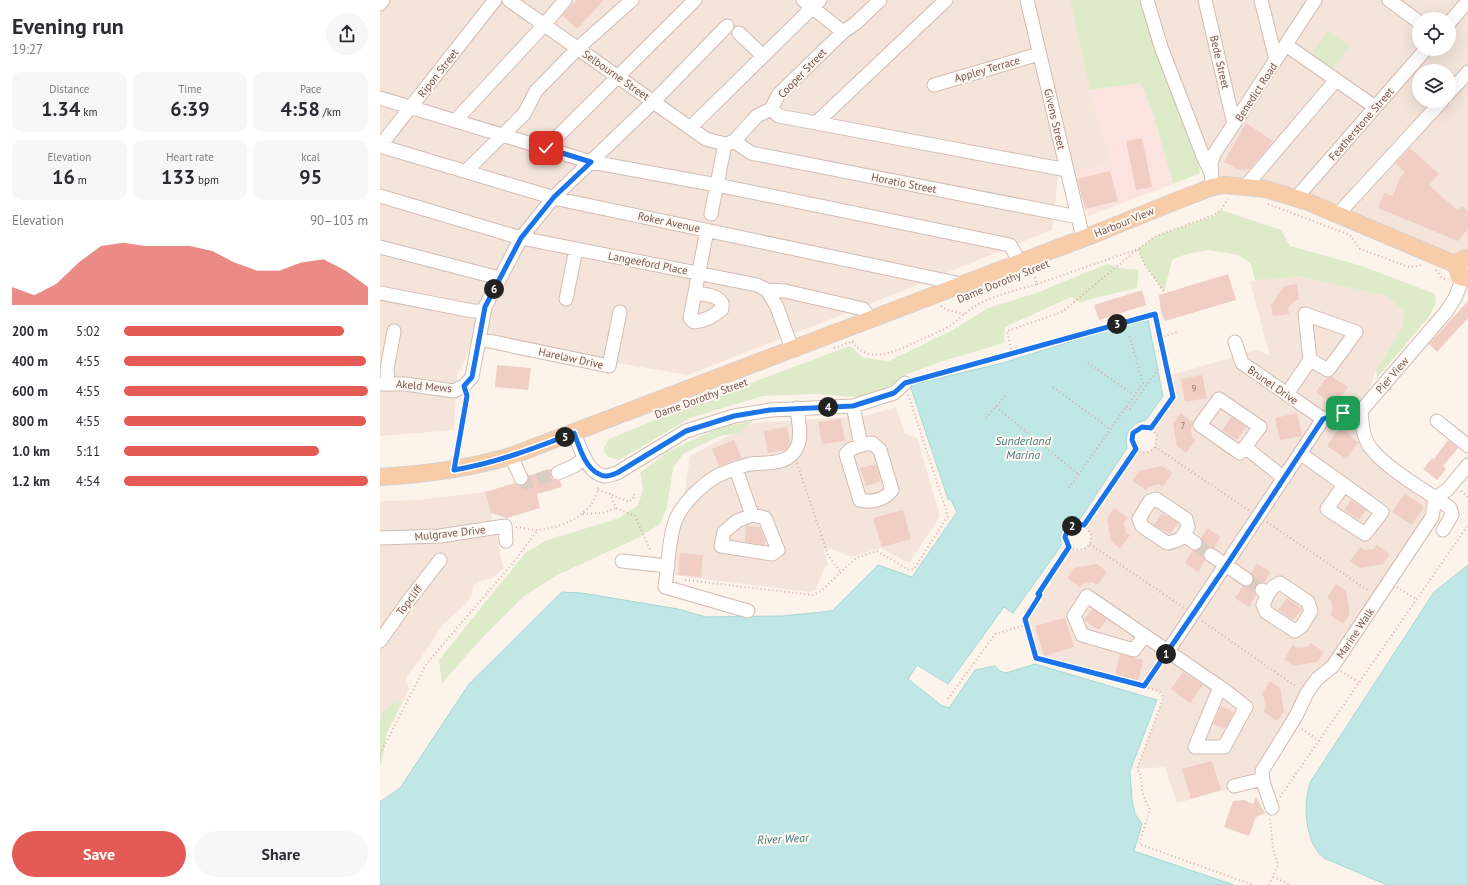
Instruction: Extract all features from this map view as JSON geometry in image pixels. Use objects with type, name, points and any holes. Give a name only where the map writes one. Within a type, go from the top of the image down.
[{"type":"main road","name":"Harbour View","points":[[792,349],[961,284],[1026,265],[1083,238],[1215,187],[1224,185],[1266,189],[1296,198],[1338,214],[1464,270]]},
{"type":"main road","name":"Dame Dorothy Street","points":[[380,477],[427,474],[454,470],[478,466],[511,456],[792,349]]},
{"type":"street","points":[[380,4],[383,0]]},
{"type":"street","name":"Ripon Street","points":[[380,146],[495,0]]},
{"type":"street","name":"Selbourne Street","points":[[509,0],[706,139],[730,143]]},
{"type":"street","points":[[455,121],[544,25],[565,0]]},
{"type":"street","points":[[466,171],[524,114],[536,91],[578,48],[632,0]]},
{"type":"street","points":[[546,148],[695,0]]},
{"type":"street","name":"Cooper Street","points":[[730,143],[758,116],[771,109],[779,94],[842,32],[856,23],[880,0]]},
{"type":"street","points":[[817,122],[946,0]]},
{"type":"street","name":"Givens Street","points":[[1027,0],[1083,238]]},
{"type":"street","points":[[1147,0],[1160,47],[1215,187]]},
{"type":"street","name":"Bede Street","points":[[1205,0],[1234,124]]},
{"type":"street","points":[[1261,0],[1276,60]]},
{"type":"street","name":"Benedict Road","points":[[1215,187],[1211,164],[1214,154],[1315,0]]},
{"type":"street","points":[[1389,0],[1412,17]]},
{"type":"street","points":[[1456,15],[1468,1]]},
{"type":"street","points":[[690,128],[763,56],[812,2],[842,32]]},
{"type":"street","name":"Akeld Mews","points":[[384,384],[454,391],[464,386],[472,377],[484,311],[499,278],[521,238],[554,197],[653,102],[726,26]]},
{"type":"street","points":[[739,32],[763,56]]},
{"type":"street","points":[[1286,45],[1375,107]]},
{"type":"street","name":"Appley Terrace","points":[[934,85],[1039,54]]},
{"type":"street","name":"Featherstone Street","points":[[1296,198],[1420,56]]},
{"type":"street","points":[[1456,85],[1468,72]]},
{"type":"street","points":[[1245,187],[1336,80]]},
{"type":"street","points":[[380,98],[591,162],[717,185],[1010,245],[1026,265]]},
{"type":"street","points":[[1338,214],[1436,108]]},
{"type":"street","points":[[771,109],[779,116],[1067,170]]},
{"type":"street","points":[[711,214],[717,185],[730,143]]},
{"type":"street","name":"Horatio Street","points":[[730,143],[751,153],[1078,217]]},
{"type":"street","name":"Roker Avenue","points":[[380,146],[554,197],[961,284]]},
{"type":"street","name":"Langeeford Place","points":[[380,196],[521,238],[700,273],[695,293]]},
{"type":"street","points":[[707,230],[700,273],[757,285],[767,290],[785,291],[863,309],[871,319]]},
{"type":"street","points":[[380,247],[499,278]]},
{"type":"street","points":[[566,299],[576,249]]},
{"type":"street","name":"Pier View","points":[[1361,411],[1446,312],[1455,298],[1464,270]]},
{"type":"street","points":[[767,290],[777,307],[792,349]]},
{"type":"street","points":[[380,293],[473,311],[484,311]]},
{"type":"street","name":"Harelaw Drive","points":[[479,339],[609,366],[620,312]]},
{"type":"street","points":[[1287,394],[1310,360],[1305,314],[1356,332],[1328,370],[1310,360]]},
{"type":"street","points":[[384,384],[394,330]]},
{"type":"street","name":"Brunel Drive","points":[[1235,342],[1242,363],[1323,419]]},
{"type":"street","points":[[574,433],[591,468],[598,474],[606,476],[617,473],[686,431],[734,416],[770,410],[853,406],[894,393],[905,383]]},
{"type":"street","points":[[1219,399],[1260,427],[1245,447],[1240,453],[1200,424],[1219,399]]},
{"type":"street","points":[[853,406],[861,445]]},
{"type":"street","points":[[748,611],[665,587],[674,525],[684,505],[704,486],[719,476],[750,464],[776,463],[787,459],[794,453],[798,444],[799,433],[797,408]]},
{"type":"street","points":[[1168,651],[1323,419],[1337,414],[1361,411],[1363,430],[1370,447],[1386,462],[1450,508],[1452,512],[1443,530]]},
{"type":"street","points":[[1437,421],[1468,446]]},
{"type":"street","points":[[872,443],[880,450],[892,490],[887,497],[869,502],[860,500],[846,454],[851,448],[861,445],[872,443]]},
{"type":"street","points":[[1245,447],[1284,478]]},
{"type":"street","points":[[1300,453],[1344,485]]},
{"type":"street","points":[[511,456],[521,478]]},
{"type":"street","points":[[558,473],[574,466],[585,458]]},
{"type":"street","points":[[1435,498],[1448,489],[1468,465]]},
{"type":"street","points":[[736,469],[752,515]]},
{"type":"street","name":"Marine Walk","points":[[1263,779],[1262,771],[1292,722],[1307,693],[1317,679],[1333,666],[1390,582],[1432,517],[1435,498]]},
{"type":"street","points":[[505,526],[506,541]]},
{"type":"street","name":"Mulgrave Drive","points":[[380,538],[440,536],[505,526]]},
{"type":"street","points":[[1184,535],[1195,543]]},
{"type":"street","points":[[1211,555],[1246,579]]},
{"type":"street","name":"Topcliff","points":[[380,640],[440,560]]},
{"type":"street","points":[[622,561],[668,571]]},
{"type":"street","points":[[1144,636],[1134,650],[1082,635],[1074,616],[1087,596],[1220,687],[1246,707],[1224,747],[1195,747],[1220,687]]},
{"type":"street","points":[[1234,786],[1263,779],[1272,808]]},
{"type":"path","points":[[1012,353],[1007,331],[1062,312],[1156,236],[1214,216],[1230,199],[1215,187]]},
{"type":"path","points":[[1264,202],[1350,235],[1360,249],[1409,267],[1419,266],[1425,262]]},
{"type":"path","points":[[852,342],[858,350],[868,354],[885,354],[896,351],[948,327],[974,306],[985,300],[1138,250]]},
{"type":"path","points":[[1138,250],[1164,292]]},
{"type":"path","points":[[1026,265],[1037,284]]},
{"type":"path","name":"Dame Dorothy Street","points":[[934,309],[948,303]]},
{"type":"path","points":[[941,306],[947,310],[964,314]]},
{"type":"path","points":[[668,571],[671,579],[813,594],[821,591],[856,558],[877,551],[909,570],[914,569],[948,516],[905,383],[1155,314],[1173,397],[1151,428]]},
{"type":"path","points":[[1160,336],[1178,332]]},
{"type":"path","points":[[1069,488],[1142,383],[1129,335]]},
{"type":"path","points":[[830,350],[859,339]]},
{"type":"path","points":[[1088,363],[1134,395]]},
{"type":"path","points":[[1126,407],[1130,409],[1158,369]]},
{"type":"path","points":[[454,470],[467,396],[464,386]]},
{"type":"path","points":[[1053,387],[1110,429]]},
{"type":"path","points":[[986,418],[1005,396]]},
{"type":"path","points":[[996,407],[1078,474]]},
{"type":"path","points":[[1142,427],[1151,428],[1157,436],[1157,444],[1155,447],[1148,452],[1143,452],[1136,449],[1132,440],[1133,433],[1142,427]]},
{"type":"path","points":[[1084,525],[1136,449]]},
{"type":"path","points":[[794,453],[828,555],[841,573]]},
{"type":"path","points":[[505,526],[538,530],[570,521],[583,514],[590,508],[594,501],[598,490],[598,474]]},
{"type":"path","points":[[598,490],[629,502],[635,496],[633,492]]},
{"type":"path","points":[[610,494],[616,508]]},
{"type":"path","points":[[583,514],[592,515],[616,508],[635,516],[647,542]]},
{"type":"path","points":[[1076,524],[1084,525],[1091,534],[1090,544],[1080,551],[1069,547],[1065,537],[1067,531],[1076,524]]},
{"type":"path","points":[[1269,885],[1278,865],[1270,831],[1272,808],[1468,525]]},
{"type":"path","points":[[380,754],[427,664],[439,647],[512,564],[538,530]]},
{"type":"path","points":[[1069,547],[1038,594],[1040,595],[1025,619],[1036,658],[1144,686],[1160,692],[1163,698],[1137,769],[1142,776],[1143,794],[1150,809],[1139,844],[1253,885]]},
{"type":"path","points":[[1390,582],[1416,600]]},
{"type":"path","points":[[948,699],[995,634],[1026,625]]},
{"type":"path","points":[[1144,686],[1168,651]]},
{"type":"path","points":[[1333,666],[1359,683]]},
{"type":"path","points":[[1292,722],[1319,741]]},
{"type":"path","points":[[1273,877],[1291,885]]},
{"type":"shaded area","points":[[380,0],[1070,0],[1090,90],[1111,163],[1058,177],[1052,230],[872,303],[688,375],[475,339],[457,375],[454,430],[380,436]]},
{"type":"shaded area","points":[[1147,0],[1468,0],[1468,266],[1308,202],[1212,187]]},
{"type":"shaded area","points":[[1141,83],[1154,117],[1173,184],[1088,216],[1075,172],[1111,163],[1090,90]]},
{"type":"shaded area","points":[[1298,276],[1386,296],[1404,311],[1401,329],[1376,371],[1361,411],[1370,447],[1435,499],[1434,507],[1317,679],[1263,779],[1177,803],[1165,767],[1137,769],[1163,699],[1163,695],[1160,692],[1144,687],[1036,658],[1025,619],[1040,596],[1038,594],[1069,547],[1080,551],[1090,544],[1091,534],[1084,525],[1136,449],[1143,452],[1148,452],[1155,447],[1157,436],[1151,428],[1173,397],[1168,376],[1258,350],[1270,356],[1250,281]]},
{"type":"shaded area","points":[[896,407],[905,434],[917,438],[940,516],[909,563],[881,548],[851,557],[830,548],[823,550],[828,565],[826,566],[815,590],[809,592],[673,575],[690,456],[754,423],[865,416]]},
{"type":"shaded area","points":[[485,492],[497,535],[503,569],[492,578],[478,582],[473,587],[472,595],[467,603],[443,624],[421,658],[406,677],[409,689],[403,701],[392,704],[380,721],[380,501],[418,500]]},
{"type":"green space","points":[[1070,0],[1141,0],[1168,80],[1198,160],[1200,173],[1173,184],[1154,117],[1141,83],[1090,90]]},
{"type":"green space","points":[[1327,31],[1349,45],[1329,75],[1307,61]]},
{"type":"green space","points":[[1221,210],[1281,230],[1290,246],[1362,266],[1435,294],[1436,304],[1428,318],[1377,378],[1376,371],[1401,329],[1404,311],[1386,296],[1298,276],[1255,280],[1251,264],[1239,255],[1209,250],[1186,254],[1172,260],[1164,292],[1145,265],[1138,249],[1156,236],[1214,216]]},
{"type":"green space","points":[[1107,264],[1119,268],[1139,270],[1137,288],[1086,300],[1081,303],[1071,297],[1005,327],[1004,343],[946,360],[902,376],[883,392],[856,397],[815,394],[763,396],[690,418],[619,460],[608,457],[603,450],[609,439],[686,407],[850,346],[864,358],[889,361],[953,330],[988,308],[1036,293]]},
{"type":"green space","points":[[753,421],[740,433],[720,436],[684,453],[673,468],[667,507],[660,524],[638,538],[557,575],[524,596],[482,638],[442,683],[439,660],[526,552],[548,540],[619,518],[637,506],[643,491],[640,473],[667,452],[718,428]]},
{"type":"green space","points":[[403,701],[387,733],[380,770],[380,721],[382,714],[392,704]]},
{"type":"water","points":[[1148,320],[1163,396],[1146,420],[1136,424],[1130,430],[1126,443],[1127,448],[1080,519],[1070,522],[1064,528],[1061,536],[1061,546],[1013,613],[1004,607],[948,684],[917,665],[908,679],[941,705],[949,708],[975,670],[995,666],[1000,671],[1006,673],[1035,664],[1157,700],[1130,771],[1132,800],[1135,814],[1142,824],[1134,851],[1234,885],[380,885],[380,802],[400,788],[469,684],[562,592],[582,593],[678,609],[706,617],[782,616],[832,611],[878,565],[912,577],[957,512],[951,500],[948,499],[910,385],[1003,363],[1088,336]]},
{"type":"water","points":[[1468,565],[1468,885],[1387,885],[1324,858],[1318,852],[1309,833],[1307,822],[1306,811],[1308,790],[1311,781],[1434,592]]},
{"type":"building","points":[[577,0],[604,0],[577,29],[562,15]]},
{"type":"building","points":[[1246,123],[1273,141],[1250,169],[1239,170],[1224,162]]},
{"type":"building","points":[[1142,138],[1152,187],[1136,190],[1126,141]]},
{"type":"building","points":[[1410,148],[1439,174],[1429,185],[1458,211],[1462,206],[1468,211],[1468,229],[1458,241],[1378,208],[1384,193],[1393,196],[1399,179],[1405,172],[1395,163]]},
{"type":"building","points":[[1110,171],[1118,201],[1085,209],[1077,179]]},
{"type":"building","points":[[1228,274],[1236,300],[1165,321],[1161,312],[1159,295]]},
{"type":"building","points":[[1297,284],[1299,300],[1294,301],[1288,309],[1289,314],[1273,316],[1271,305],[1282,289],[1285,286]]},
{"type":"building","points":[[1142,290],[1146,305],[1099,320],[1094,305]]},
{"type":"building","points":[[1468,301],[1468,318],[1437,352],[1429,344]]},
{"type":"building","points":[[497,365],[531,368],[528,390],[495,387]]},
{"type":"building","points":[[1202,375],[1207,398],[1185,402],[1181,379]]},
{"type":"building","points":[[1332,377],[1348,387],[1335,406],[1316,392],[1326,378]]},
{"type":"building","points":[[1181,413],[1193,423],[1191,432],[1193,438],[1196,440],[1186,453],[1177,446],[1173,423]]},
{"type":"building","points":[[1297,413],[1302,436],[1280,440],[1275,418]]},
{"type":"building","points":[[1231,417],[1246,427],[1237,440],[1222,430]]},
{"type":"building","points":[[841,419],[845,441],[822,444],[818,422]]},
{"type":"building","points":[[787,427],[790,443],[788,447],[785,450],[768,453],[764,431]]},
{"type":"building","points":[[1340,427],[1358,442],[1346,459],[1327,446]]},
{"type":"building","points":[[734,440],[741,458],[719,466],[712,449]]},
{"type":"building","points":[[1448,440],[1458,448],[1443,466],[1446,469],[1437,480],[1423,469],[1432,458],[1434,459]]},
{"type":"building","points":[[876,464],[881,481],[866,486],[860,468]]},
{"type":"building","points":[[1162,466],[1172,473],[1163,487],[1159,484],[1148,487],[1146,490],[1132,481],[1139,471]]},
{"type":"building","points":[[551,469],[551,477],[554,480],[560,481],[562,487],[537,494],[540,508],[507,518],[491,513],[485,492],[515,483],[520,486],[524,485],[528,482],[528,476]]},
{"type":"building","points":[[1405,493],[1424,507],[1412,525],[1392,512]]},
{"type":"building","points":[[1351,500],[1366,510],[1359,520],[1344,510]]},
{"type":"building","points":[[1114,508],[1128,518],[1124,523],[1126,533],[1130,535],[1120,549],[1111,541],[1107,518]]},
{"type":"building","points":[[903,510],[911,539],[882,547],[873,518]]},
{"type":"building","points":[[1162,513],[1178,523],[1170,534],[1154,525]]},
{"type":"building","points":[[746,526],[760,527],[765,539],[764,545],[745,542]]},
{"type":"building","points":[[1207,528],[1220,537],[1214,548],[1208,548],[1204,551],[1203,555],[1205,560],[1198,572],[1185,563],[1193,550],[1198,550],[1202,547],[1203,543],[1201,538]]},
{"type":"building","points":[[1377,545],[1390,555],[1383,564],[1360,568],[1350,561],[1360,547],[1364,550],[1374,549]]},
{"type":"building","points":[[680,553],[703,555],[701,577],[678,575]]},
{"type":"building","points":[[1097,564],[1107,572],[1097,585],[1093,582],[1083,584],[1080,587],[1067,578],[1074,568]]},
{"type":"building","points":[[1257,564],[1271,572],[1264,583],[1259,583],[1255,586],[1254,590],[1256,595],[1249,607],[1235,598],[1243,586],[1249,586],[1253,583],[1254,579],[1251,573]]},
{"type":"building","points":[[1336,584],[1346,591],[1350,614],[1343,624],[1330,615],[1333,610],[1331,600],[1327,598]]},
{"type":"building","points":[[1287,598],[1302,609],[1293,620],[1278,610]]},
{"type":"building","points":[[1092,609],[1107,619],[1099,630],[1084,620]]},
{"type":"building","points":[[1065,618],[1074,647],[1044,656],[1035,626]]},
{"type":"building","points":[[1310,643],[1324,652],[1317,662],[1293,666],[1284,659],[1293,645],[1298,648],[1308,647]]},
{"type":"building","points":[[1120,654],[1143,660],[1138,681],[1115,675]]},
{"type":"building","points":[[1183,672],[1203,685],[1190,703],[1171,689]]},
{"type":"building","points":[[1270,681],[1280,688],[1284,712],[1277,721],[1263,712],[1266,707],[1264,697],[1261,695]]},
{"type":"building","points":[[1221,706],[1234,712],[1225,729],[1213,724]]},
{"type":"building","points":[[1212,761],[1221,790],[1191,799],[1182,769]]},
{"type":"building","points":[[1256,797],[1265,813],[1256,817],[1249,836],[1224,827],[1233,801],[1244,800],[1253,804]]},
{"type":"tunnel","points":[[521,478],[526,483],[558,473]]},
{"type":"tunnel","points":[[1195,543],[1211,555]]},
{"type":"tunnel","points":[[1246,579],[1262,590]]},
{"type":"route","points":[[546,148],[591,162],[554,197],[521,238],[485,307],[472,377],[464,386],[467,396],[454,470],[478,466],[511,456],[574,433],[591,468],[598,474],[606,476],[617,473],[686,431],[734,416],[770,410],[853,406],[887,397],[905,383],[1155,314],[1173,397],[1151,428],[1142,427],[1133,433],[1132,440],[1136,449],[1084,525],[1072,525],[1067,531],[1065,537],[1066,544],[1069,547],[1038,594],[1040,595],[1025,619],[1036,658],[1144,686],[1226,566],[1323,419],[1343,413]]},
{"type":"water label","name":"Sunderland Marina","points":[[1023,448]]},
{"type":"water label","name":"River Wear","points":[[783,839]]}]
